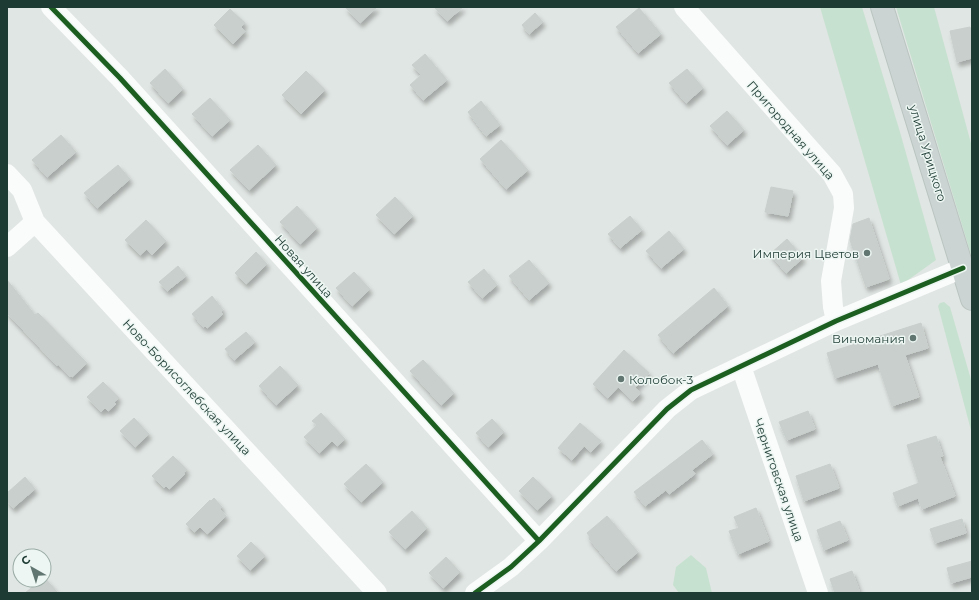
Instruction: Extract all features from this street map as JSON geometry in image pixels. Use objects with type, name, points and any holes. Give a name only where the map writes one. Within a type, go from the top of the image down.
[{"type":"main road","name":"улица Урицкого","points":[[882,7],[972,300]]},
{"type":"street","name":"Новая улица","points":[[51,7],[120,78],[539,541]]},
{"type":"street","name":"Пригородная улица","points":[[684,7],[832,174],[843,194],[844,208],[831,281],[833,307],[836,320]]},
{"type":"street","name":"Ново-Борисоглебская улица","points":[[7,174],[22,190],[35,222],[378,593]]},
{"type":"street","points":[[7,247],[35,222]]},
{"type":"street","points":[[475,593],[511,567],[539,541],[667,409],[692,390],[836,320],[963,268]]},
{"type":"street","name":"Черниговская улица","points":[[741,366],[818,593]]},
{"type":"green space","points":[[820,7],[862,7],[900,132],[936,260],[901,285]]},
{"type":"green space","points":[[896,7],[934,7],[972,147],[972,258]]},
{"type":"green space","points":[[944,302],[950,307],[972,383],[972,434],[938,306],[940,303]]},
{"type":"green space","points":[[691,555],[706,568],[712,593],[679,593],[673,585],[676,567]]},
{"type":"building","points":[[345,7],[377,7],[360,23]]},
{"type":"building","points":[[434,7],[463,7],[447,21]]},
{"type":"building","points":[[639,8],[661,34],[638,53],[616,27]]},
{"type":"building","points":[[230,9],[245,23],[241,27],[245,31],[233,44],[214,25]]},
{"type":"building","points":[[535,13],[543,22],[529,34],[522,25]]},
{"type":"building","points":[[970,27],[972,34],[972,58],[957,62],[950,31]]},
{"type":"building","points":[[425,54],[447,80],[423,100],[410,85],[421,75],[412,65]]},
{"type":"building","points":[[165,69],[183,89],[168,103],[150,83]]},
{"type":"building","points":[[687,69],[703,88],[686,103],[669,83]]},
{"type":"building","points":[[306,71],[325,90],[301,114],[282,95]]},
{"type":"building","points":[[210,98],[230,120],[212,136],[192,114]]},
{"type":"building","points":[[481,101],[500,125],[486,136],[468,112]]},
{"type":"building","points":[[727,111],[744,130],[727,145],[710,126]]},
{"type":"building","points":[[61,135],[76,152],[47,177],[32,160]]},
{"type":"building","points":[[501,140],[528,170],[506,189],[480,159]]},
{"type":"building","points":[[258,145],[276,165],[249,190],[230,170]]},
{"type":"building","points":[[118,165],[130,179],[97,208],[84,193]]},
{"type":"building","points":[[771,187],[793,191],[788,216],[765,212]]},
{"type":"building","points":[[395,197],[413,216],[394,234],[376,215]]},
{"type":"building","points":[[297,206],[317,228],[300,244],[280,222]]},
{"type":"building","points":[[630,216],[642,230],[620,248],[608,234]]},
{"type":"building","name":"Империя Цветов","points":[[869,218],[889,279],[866,287],[850,240],[853,224]]},
{"type":"building","points":[[146,220],[166,241],[152,255],[147,249],[140,255],[125,240]]},
{"type":"building","points":[[669,231],[684,249],[661,268],[646,251]]},
{"type":"building","points":[[787,239],[803,258],[786,273],[770,254]]},
{"type":"building","points":[[256,252],[267,264],[246,284],[235,273]]},
{"type":"building","points":[[529,260],[549,283],[529,300],[509,276]]},
{"type":"building","points":[[178,266],[186,276],[167,291],[159,282]]},
{"type":"building","points":[[484,269],[497,285],[482,298],[468,282]]},
{"type":"building","points":[[354,272],[370,289],[352,306],[336,288]]},
{"type":"building","points":[[7,280],[35,315],[38,313],[87,363],[72,377],[70,377],[58,364],[57,366],[7,313]]},
{"type":"building","points":[[714,288],[728,306],[673,353],[658,335]]},
{"type":"building","points":[[212,296],[223,310],[221,312],[223,314],[207,328],[205,326],[203,327],[192,314]]},
{"type":"building","points":[[921,323],[928,348],[905,355],[919,397],[892,406],[878,364],[835,378],[827,353]]},
{"type":"building","points":[[246,332],[255,342],[234,360],[225,349]]},
{"type":"building","name":"Колобок-3","points":[[624,350],[649,373],[635,388],[641,393],[633,401],[618,387],[608,398],[593,384]]},
{"type":"building","points":[[423,360],[454,393],[441,405],[410,371]]},
{"type":"building","points":[[280,366],[298,385],[276,405],[259,386]]},
{"type":"building","points":[[103,382],[119,398],[114,402],[116,404],[108,411],[105,408],[101,412],[87,397]]},
{"type":"building","points":[[808,411],[815,429],[787,440],[779,422]]},
{"type":"building","points":[[321,413],[345,439],[337,446],[332,441],[319,453],[304,437],[317,425],[312,421]]},
{"type":"building","points":[[134,418],[149,434],[135,447],[120,431]]},
{"type":"building","points":[[492,419],[504,432],[488,447],[476,433]]},
{"type":"building","points":[[580,423],[601,441],[591,452],[584,446],[572,460],[558,448]]},
{"type":"building","points":[[936,436],[943,456],[940,457],[955,496],[922,509],[918,498],[898,506],[893,493],[919,483],[907,445]]},
{"type":"building","points":[[702,440],[713,454],[692,470],[695,474],[669,494],[666,490],[645,506],[634,492]]},
{"type":"building","points":[[173,456],[187,470],[183,473],[185,474],[169,489],[166,486],[164,488],[152,476]]},
{"type":"building","points":[[366,464],[383,482],[361,502],[344,484]]},
{"type":"building","points":[[830,464],[839,488],[804,501],[796,476]]},
{"type":"building","points":[[25,477],[35,489],[13,508],[7,501],[7,493]]},
{"type":"building","points":[[533,477],[552,496],[537,510],[519,491]]},
{"type":"building","points":[[214,498],[222,507],[220,509],[226,516],[207,534],[200,527],[194,532],[186,524],[210,500],[211,501]]},
{"type":"building","points":[[756,508],[769,541],[738,554],[729,531],[739,528],[734,517]]},
{"type":"building","points":[[412,511],[427,528],[405,549],[389,532]]},
{"type":"building","points":[[607,516],[638,552],[616,571],[589,539],[590,537],[587,533]]},
{"type":"building","points":[[962,519],[966,533],[935,543],[930,529]]},
{"type":"building","points":[[840,521],[848,540],[824,550],[817,530]]},
{"type":"building","points":[[251,542],[265,556],[250,570],[237,556]]},
{"type":"building","points":[[446,557],[460,572],[443,588],[429,573]]},
{"type":"building","points":[[972,561],[972,577],[951,583],[947,568]]},
{"type":"building","points":[[852,571],[860,593],[835,593],[830,579]]},
{"type":"building","points":[[52,586],[58,593],[25,593],[31,588],[52,588]]},
{"type":"cycle path","points":[[51,7],[120,78],[539,541]]},
{"type":"cycle path","points":[[475,593],[511,567],[539,541],[667,409],[691,390],[836,321],[963,268]]},
{"type":"place","name":"Империя Цветов","points":[[867,253]]},
{"type":"place","name":"Виномания","points":[[913,338]]},
{"type":"place","name":"Колобок-3","points":[[621,379]]}]
